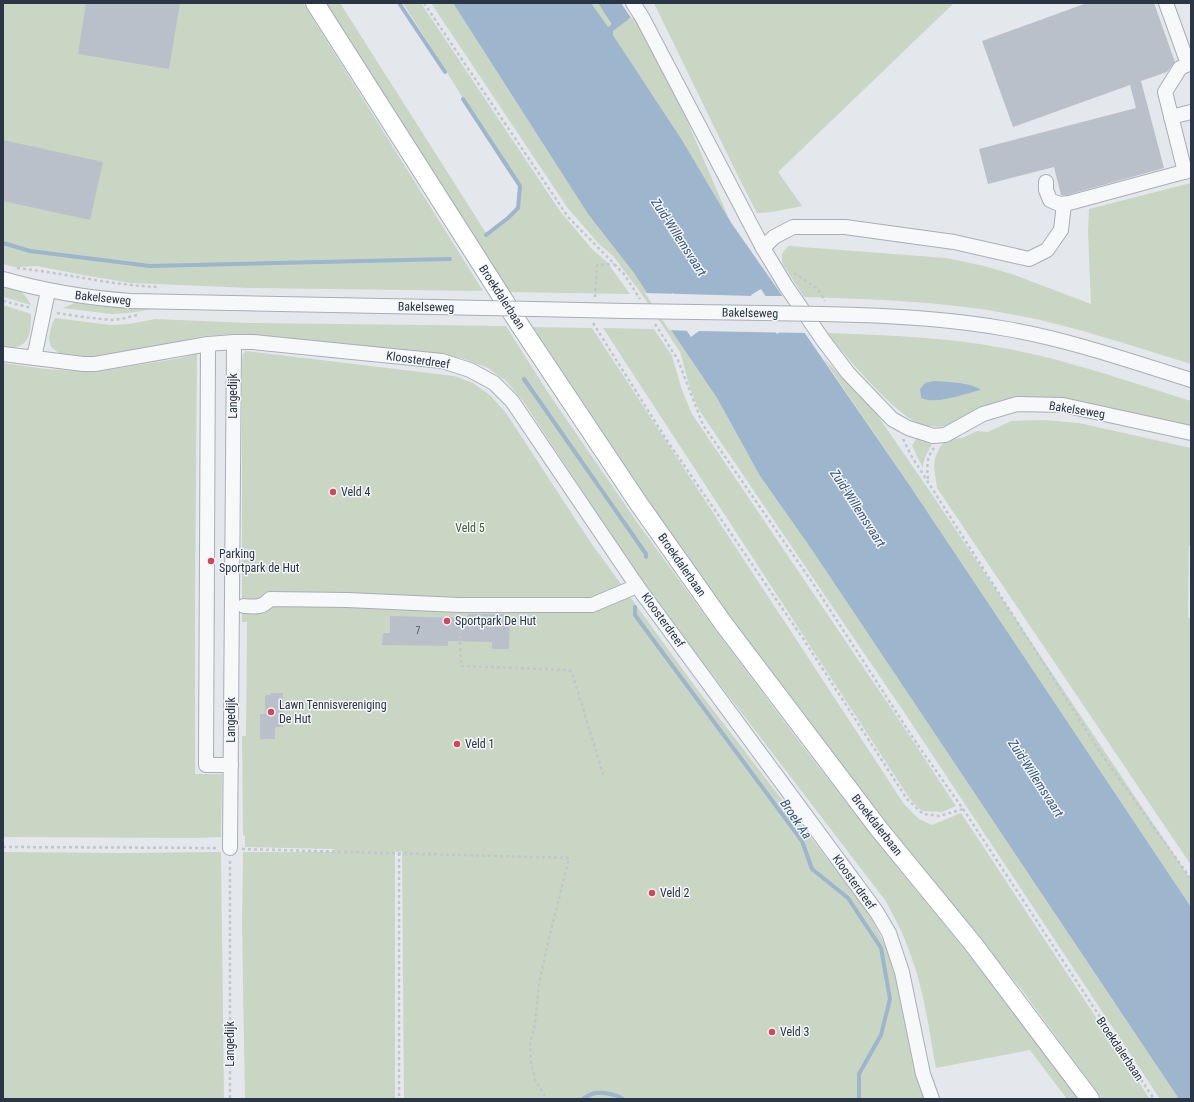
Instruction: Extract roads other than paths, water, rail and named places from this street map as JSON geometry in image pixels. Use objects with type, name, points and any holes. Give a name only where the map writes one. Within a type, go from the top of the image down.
[{"type":"main road","name":"Broekdalerbaan","points":[[315,3],[521,328],[652,523],[723,623],[879,829],[974,945],[1090,1099]]},
{"type":"street","points":[[633,3],[642,17],[764,248],[774,237],[793,227],[845,228],[954,242],[1029,258],[1047,250],[1061,230],[1064,204]]},
{"type":"street","points":[[1046,182],[1046,190],[1050,200],[1059,204],[1064,204],[1188,171],[1171,117],[1165,92],[1186,65],[1166,3]]},
{"type":"street","points":[[1171,117],[1191,112]]},
{"type":"street","name":"Bakelseweg","points":[[764,248],[786,286],[823,340],[848,373],[892,419],[908,428],[933,436],[945,435],[983,414],[1017,404],[1063,405],[1191,433]]},
{"type":"street","name":"Bakelseweg","points":[[3,280],[48,291],[79,296],[131,301],[533,309],[825,309],[932,319],[1008,329],[1112,355],[1191,380]]},
{"type":"street","points":[[3,354],[34,358],[48,291]]},
{"type":"street","name":"Kloosterdreef","points":[[34,358],[82,364],[95,364],[208,344],[234,342],[272,343],[442,361],[470,370],[494,383],[512,401],[637,586],[876,912],[889,933],[902,972],[923,1074],[932,1099]]},
{"type":"street","name":"Langedijk","points":[[230,848],[234,342]]},
{"type":"street","points":[[208,344],[206,765],[231,765]]},
{"type":"street","points":[[244,606],[253,607],[264,605],[270,599],[348,600],[459,605],[592,605],[637,586]]},
{"type":"water","name":"Zuid-Willemsvaart","points":[[453,3],[591,3],[608,27],[611,23],[598,3],[621,3],[631,18],[613,31],[613,35],[682,140],[730,221],[790,307],[804,332],[908,483],[1191,907],[1191,1099],[1179,1099],[810,547],[760,476],[717,398],[634,273],[588,214]],"holes":[[[761,289],[786,328],[777,334],[751,295]],[[673,293],[699,331],[691,337],[665,299]]]},
{"type":"water","points":[[934,381],[971,385],[981,390],[943,400],[927,400],[921,398],[920,389],[925,383]]},
{"type":"waterway","points":[[399,3],[445,72]]},
{"type":"waterway","points":[[463,99],[520,186],[518,208],[486,235]]},
{"type":"waterway","points":[[3,243],[30,251],[150,266],[450,259]]},
{"type":"waterway","points":[[524,379],[646,554],[646,557]]},
{"type":"waterway","name":"Broek Aa","points":[[635,607],[635,615],[802,841],[812,869],[848,898],[881,948],[890,999],[881,1035],[859,1074],[859,1099]]},
{"type":"waterway","name":"Broek Aa","points":[[583,1099],[596,1093],[612,1094],[623,1099]]},
{"type":"place","name":"Veld 4","points":[[333,492]]},
{"type":"place","name":"Parking Sportpark de Hut","points":[[211,561]]},
{"type":"place","name":"Sportpark De Hut","points":[[447,621]]},
{"type":"place","name":"Lawn Tennisvereniging De Hut","points":[[271,712]]},
{"type":"place","name":"Veld 1","points":[[457,744]]},
{"type":"place","name":"Veld 2","points":[[652,893]]},
{"type":"place","name":"Veld 3","points":[[772,1032]]},
{"type":"park label","name":"Veld 5","points":[[470,528]]}]
